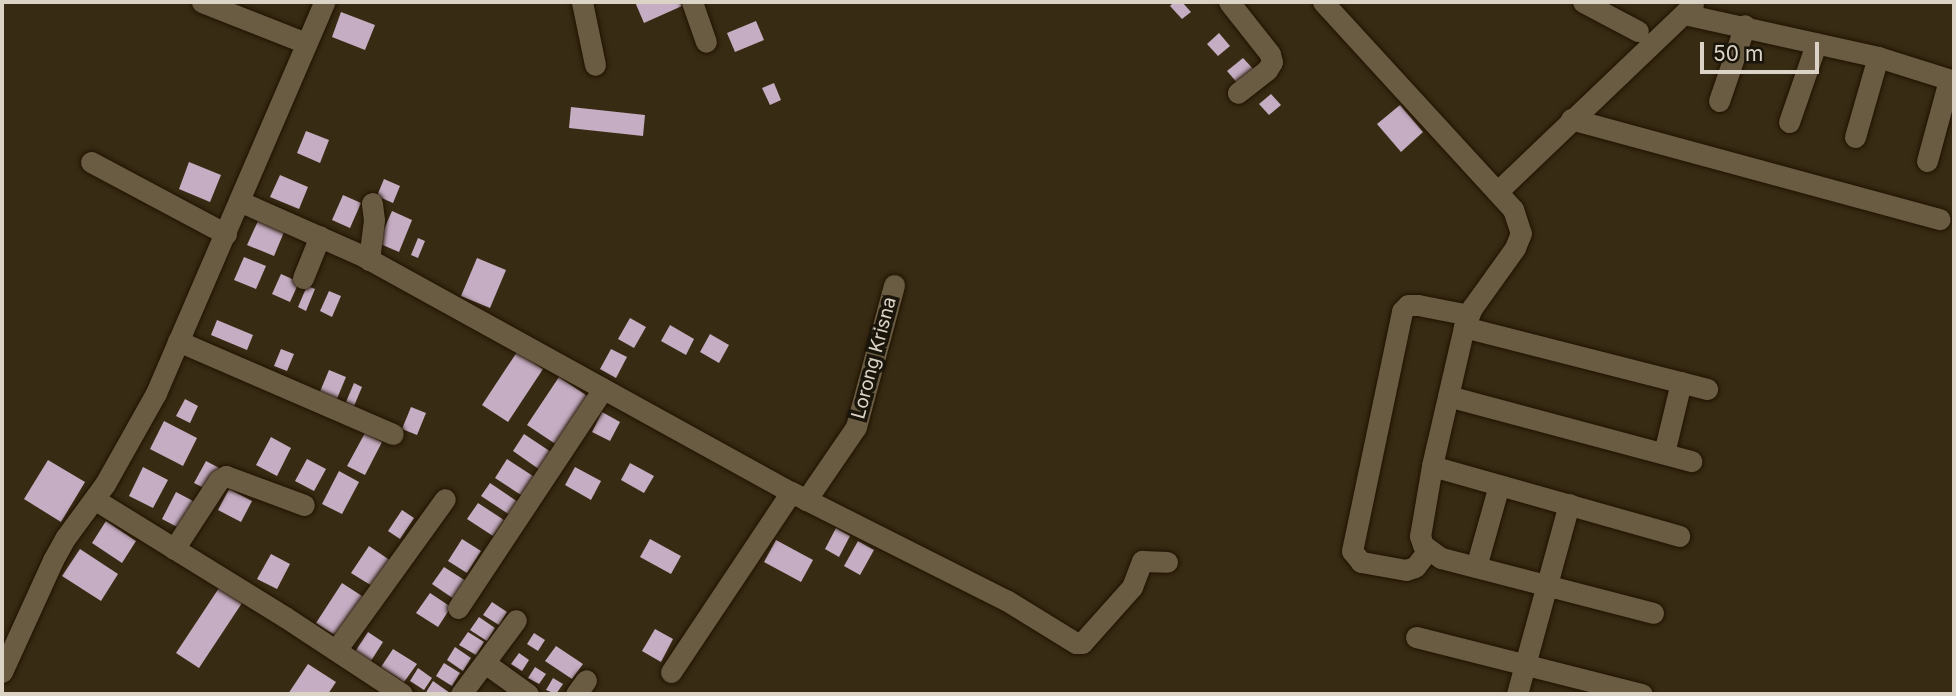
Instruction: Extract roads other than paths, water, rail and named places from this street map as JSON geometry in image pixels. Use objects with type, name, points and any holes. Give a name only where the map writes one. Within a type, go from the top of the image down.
[{"type":"street","points":[[202,2],[306,43]]},
{"type":"street","points":[[2,672],[53,560],[138,429],[226,234],[324,2]]},
{"type":"street","points":[[582,2],[595,65]]},
{"type":"street","points":[[692,2],[706,42]]},
{"type":"street","points":[[1229,2],[1270,54],[1272,62],[1267,70],[1238,93]]},
{"type":"street","points":[[1323,2],[1513,209],[1519,223],[1519,242],[1467,321],[1432,466],[1420,536],[1428,550],[1441,558],[1653,613]]},
{"type":"street","points":[[1584,2],[1638,31]]},
{"type":"street","points":[[1497,192],[1654,39],[1690,8],[1816,44],[1878,57],[1952,80],[1927,162]]},
{"type":"street","points":[[1719,101],[1745,25]]},
{"type":"street","points":[[1789,122],[1816,44]]},
{"type":"street","points":[[1855,137],[1878,57]]},
{"type":"street","points":[[1571,119],[1940,219]]},
{"type":"street","points":[[91,162],[226,234]]},
{"type":"street","points":[[239,201],[369,260],[799,496],[1006,600],[1066,638],[1082,643],[1132,587],[1142,561],[1167,562]]},
{"type":"street","points":[[369,260],[374,220],[372,203]]},
{"type":"street","points":[[303,278],[320,236]]},
{"type":"street","name":"Lorong Krisna","points":[[671,672],[799,496],[856,427],[894,285]]},
{"type":"street","points":[[1428,550],[1415,567],[1406,570],[1361,562],[1352,551],[1402,311],[1408,305],[1418,305],[1707,389]]},
{"type":"street","points":[[178,341],[393,433]]},
{"type":"street","points":[[1664,453],[1681,382]]},
{"type":"street","points":[[458,608],[603,388]]},
{"type":"street","points":[[1448,396],[1691,461]]},
{"type":"street","points":[[1432,466],[1679,536]]},
{"type":"street","points":[[174,549],[219,480],[226,476],[304,505]]},
{"type":"street","points":[[1476,567],[1499,485]]},
{"type":"street","points":[[94,499],[337,650],[402,694]]},
{"type":"street","points":[[337,650],[445,499]]},
{"type":"street","points":[[1517,694],[1569,504]]},
{"type":"street","points":[[461,694],[516,620]]},
{"type":"street","points":[[1416,637],[1642,694]]},
{"type":"street","points":[[485,663],[528,694]]}]
